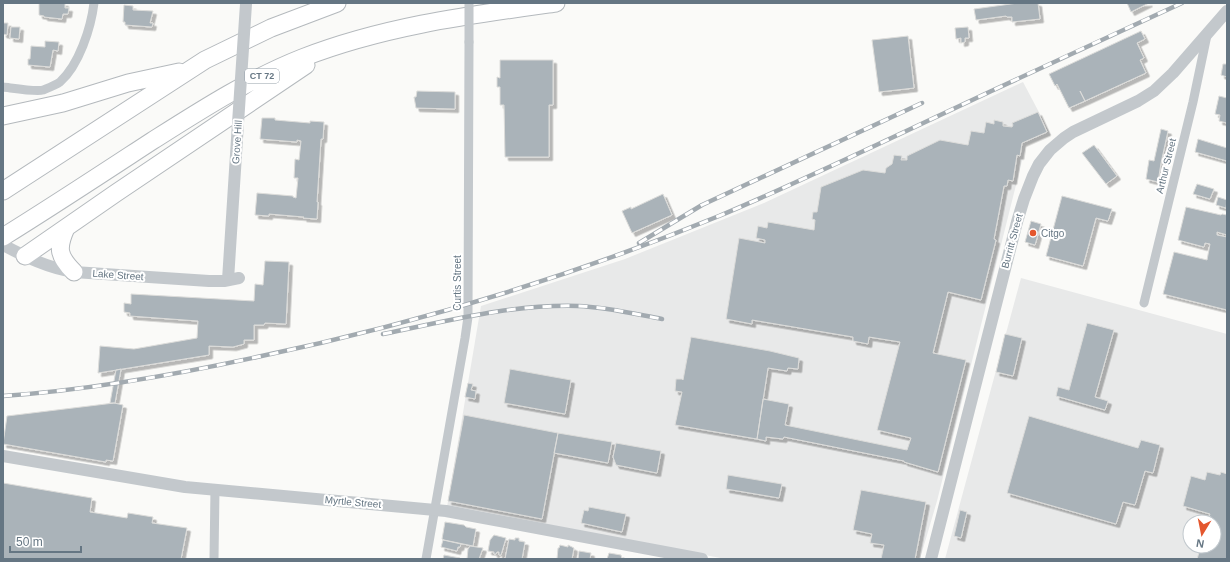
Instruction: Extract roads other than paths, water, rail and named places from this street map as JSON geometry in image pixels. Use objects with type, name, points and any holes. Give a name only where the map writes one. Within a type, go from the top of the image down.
[{"type":"highway","points":[[3,190],[187,70],[260,32],[337,3]]},
{"type":"highway","name":"CT 72","points":[[3,237],[218,99],[286,64],[339,45],[383,32],[421,24],[556,3]]},
{"type":"highway","points":[[21,254],[66,228],[279,82],[339,45]]},
{"type":"highway","points":[[3,116],[68,101],[128,83],[187,70]]},
{"type":"highway","points":[[66,228],[60,242],[60,253],[65,263],[74,272]]},
{"type":"street","points":[[3,87],[42,90],[59,83],[70,71],[82,48],[89,31],[94,3]]},
{"type":"street","name":"Curtis Street","points":[[426,559],[466,338],[468,317],[469,3]]},
{"type":"street","name":"Grove Hill","points":[[233,279],[238,124],[246,4]]},
{"type":"street","name":"Burritt Street","points":[[931,559],[1017,222],[1035,171],[1050,150],[1066,136],[1138,101],[1154,91],[1170,76],[1227,11]]},
{"type":"street","name":"Arthur Street","points":[[1144,304],[1193,102],[1208,33]]},
{"type":"street","name":"Lake Street","points":[[3,244],[50,267],[74,272],[209,282],[233,279]]},
{"type":"street","name":"Myrtle Street","points":[[3,456],[170,484],[458,513],[702,559]]},
{"type":"street","points":[[214,559],[215,489]]},
{"type":"railway","points":[[3,396],[99,386],[194,370],[257,357],[375,330],[549,279],[663,238],[788,186],[1182,3]]},
{"type":"railway","points":[[639,243],[702,205],[922,103]]},
{"type":"railway","points":[[383,334],[480,314],[553,306],[599,308],[662,319]]},
{"type":"place","name":"Citgo","points":[[1033,233]]}]
